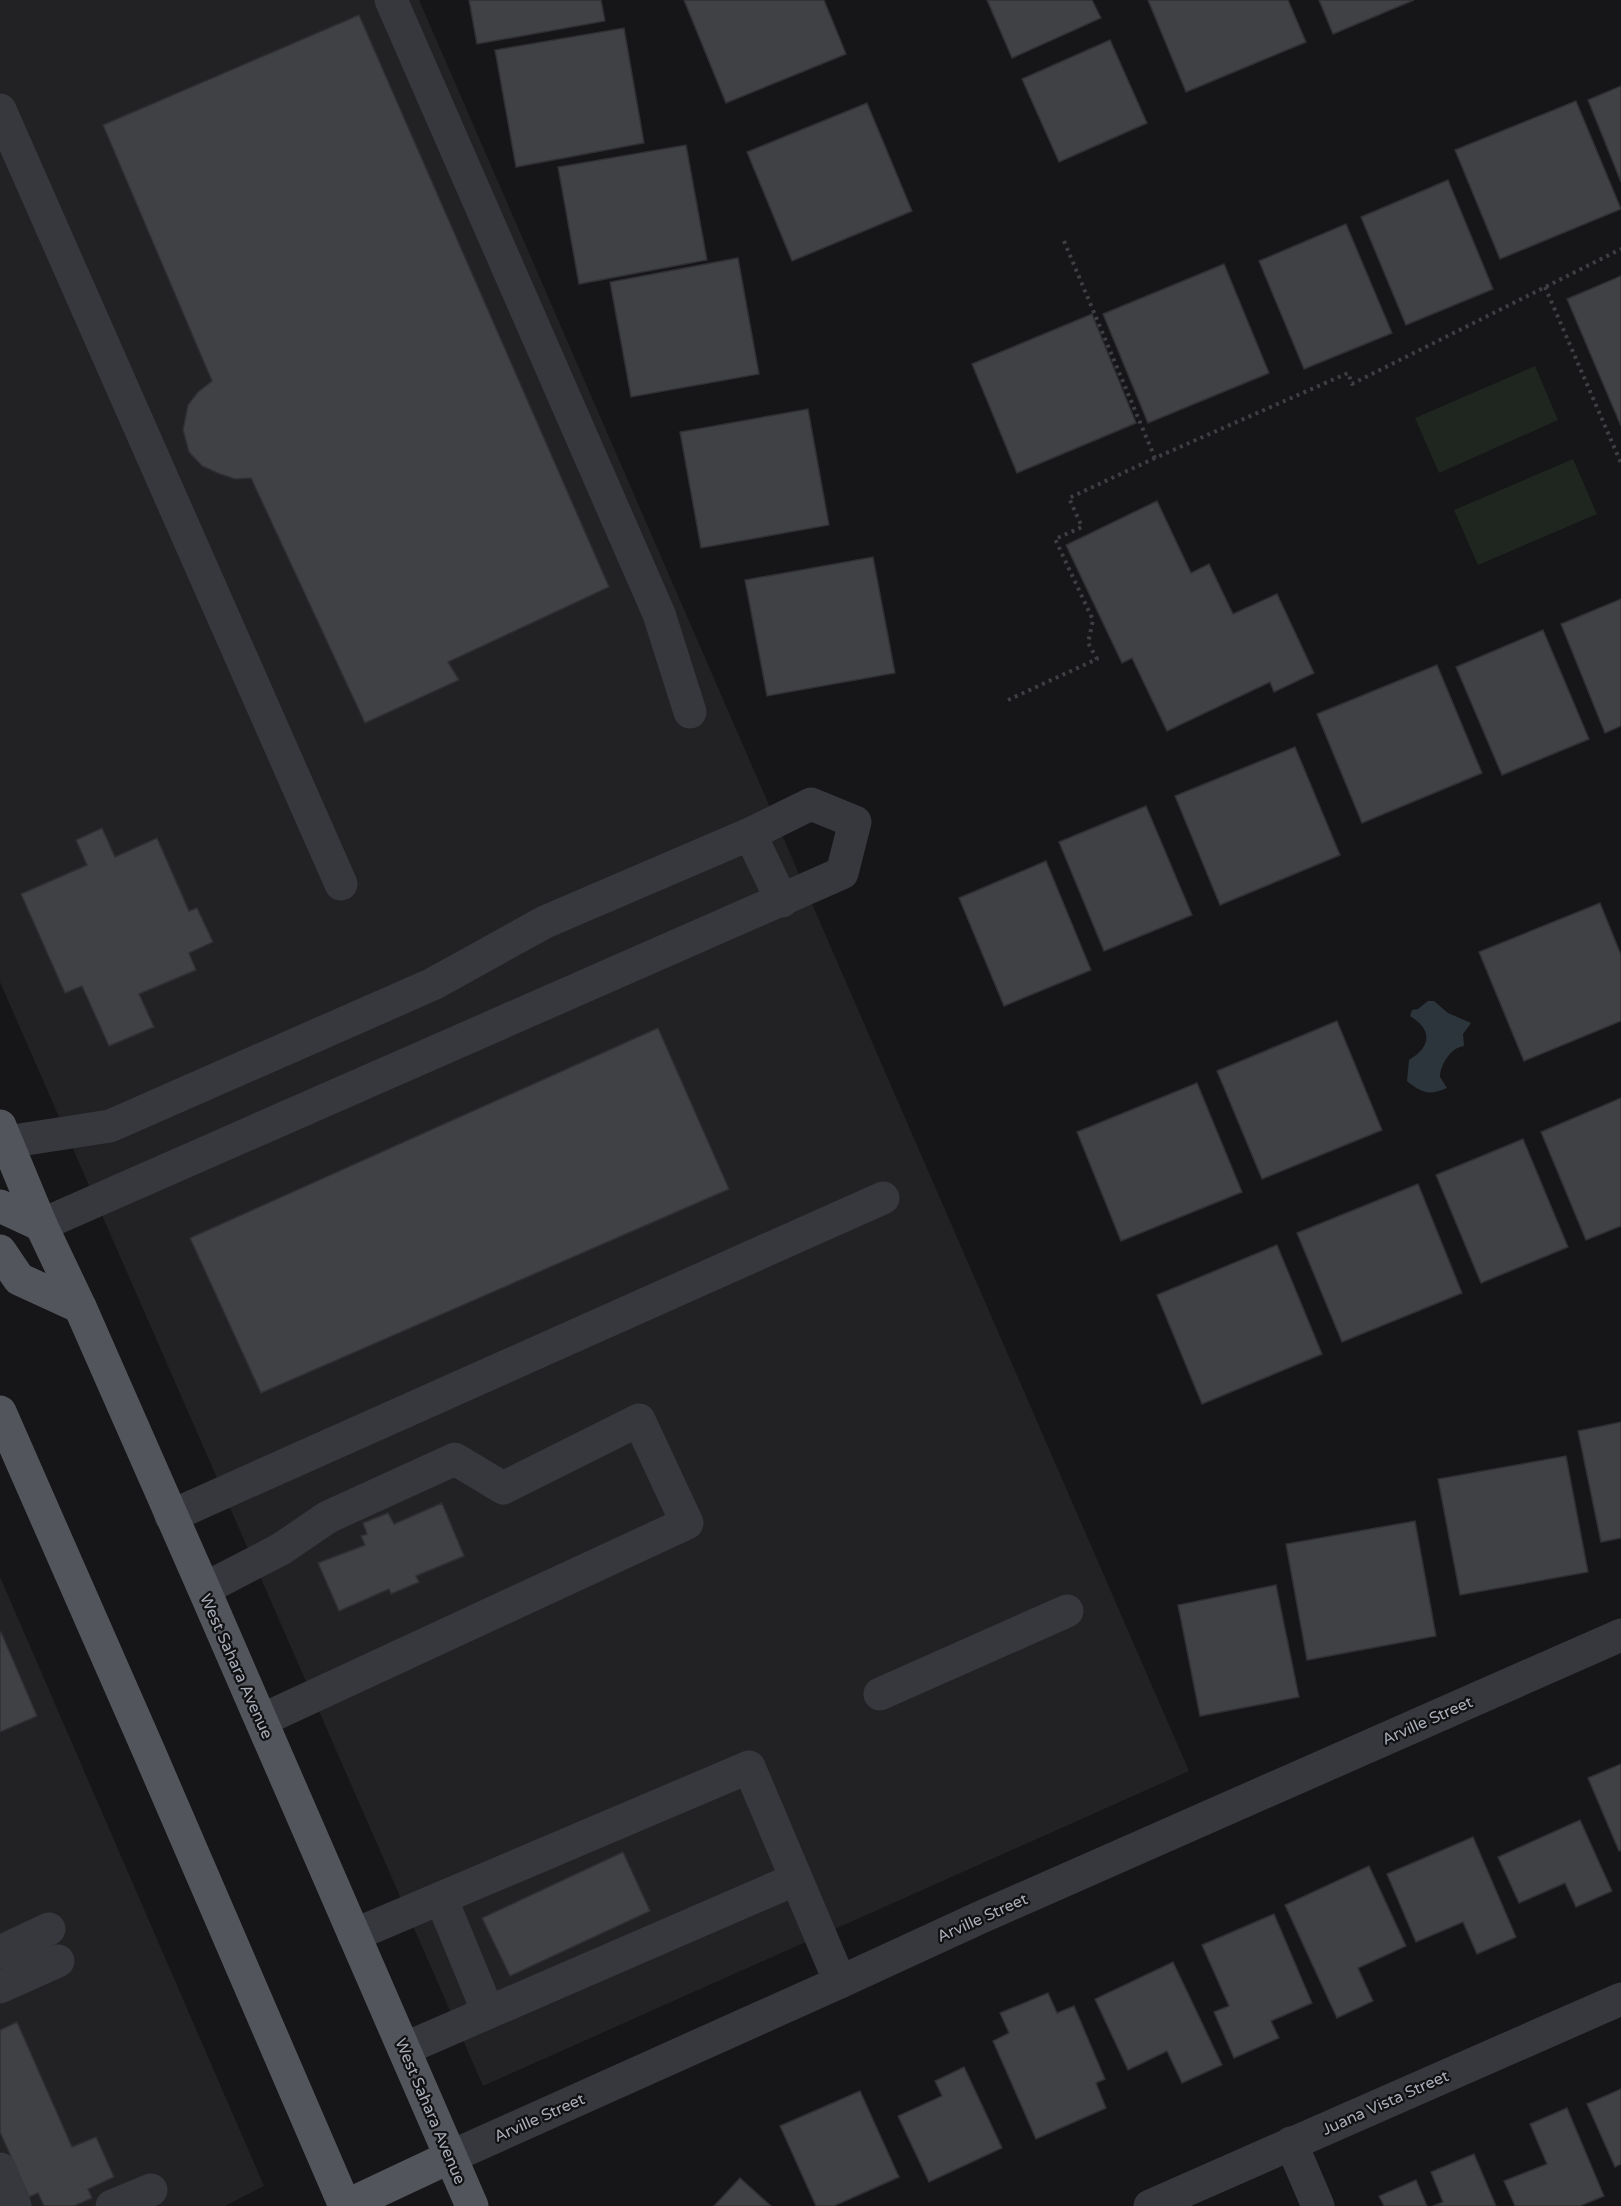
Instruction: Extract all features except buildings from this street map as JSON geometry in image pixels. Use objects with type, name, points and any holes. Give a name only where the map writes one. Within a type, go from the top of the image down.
[{"type":"main road","name":"West Sahara Avenue","points":[[3,1134],[41,1226],[80,1307],[262,1720],[472,2206]]},
{"type":"main road","points":[[0,1206],[41,1226]]},
{"type":"main road","points":[[0,1251],[19,1279],[80,1307]]},
{"type":"main road","points":[[0,1412],[346,2206]]},
{"type":"main road","name":"Arville Street","points":[[346,2206],[450,2157]]},
{"type":"street","points":[[391,0],[659,614],[690,712]]},
{"type":"street","points":[[0,110],[341,884]]},
{"type":"street","points":[[3,1134],[110,1126],[433,984],[545,921],[750,834],[811,804],[855,822],[842,873],[41,1226]]},
{"type":"street","points":[[750,834],[782,901]]},
{"type":"street","points":[[171,1516],[883,1198]]},
{"type":"street","points":[[204,1589],[281,1549],[328,1517],[455,1459],[503,1488],[639,1419],[687,1523],[262,1720]]},
{"type":"street","points":[[880,1694],[1067,1611]]},
{"type":"street","name":"Arville Street","points":[[450,2157],[979,1918],[1621,1635]]},
{"type":"street","points":[[354,1935],[749,1767],[840,1982]]},
{"type":"street","points":[[404,2049],[796,1879]]},
{"type":"street","points":[[441,1898],[488,2012]]},
{"type":"street","points":[[0,1952],[49,1929]]},
{"type":"street","points":[[0,1986],[58,1960]]},
{"type":"street","name":"Juana Vista Street","points":[[1150,2206],[1621,1999]]},
{"type":"street","points":[[1291,2143],[1318,2206]]},
{"type":"street","points":[[0,2169],[15,2206]]},
{"type":"street","points":[[112,2206],[151,2190]]},
{"type":"path","points":[[1065,241],[1155,458]]},
{"type":"path","points":[[1008,700],[1097,659],[1088,643],[1093,620],[1055,539],[1082,527],[1069,498],[1348,373],[1352,384],[1621,249]]},
{"type":"path","points":[[1545,287],[1621,464]]},
{"type":"shaded area","points":[[0,0],[419,0],[1189,1771],[483,2086],[0,982]]},
{"type":"shaded area","points":[[1535,366],[1558,420],[1439,473],[1415,418]]},
{"type":"shaded area","points":[[1573,459],[1597,514],[1478,565],[1454,510]]},
{"type":"shaded area","points":[[1428,1001],[1434,1001],[1448,1013],[1471,1023],[1463,1034],[1464,1046],[1451,1053],[1442,1067],[1440,1077],[1447,1088],[1435,1092],[1422,1091],[1407,1081],[1409,1060],[1422,1050],[1426,1038],[1423,1027],[1410,1016],[1412,1010],[1418,1009]]},
{"type":"shaded area","points":[[0,1577],[264,2186],[225,2206],[0,2206]]}]
